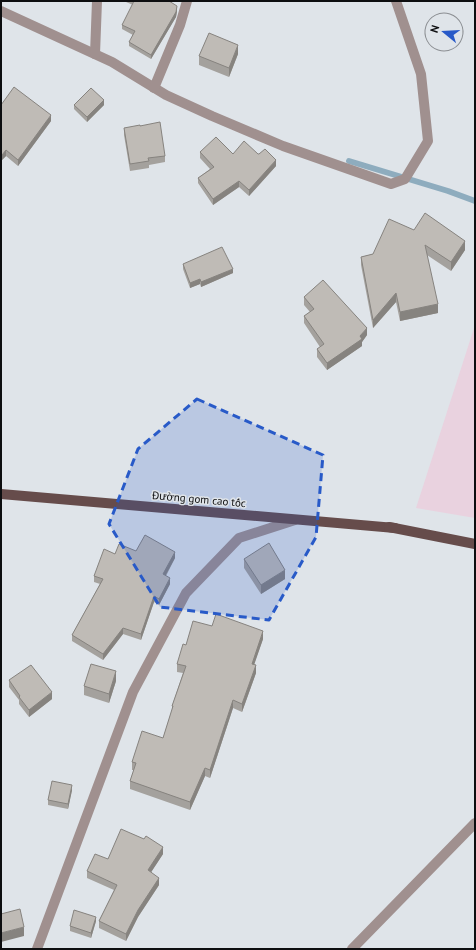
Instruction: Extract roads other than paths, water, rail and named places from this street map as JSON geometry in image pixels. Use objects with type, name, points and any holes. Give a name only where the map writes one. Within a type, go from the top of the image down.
[{"type":"main road","name":"Đường gom cao tốc","points":[[1,494],[395,528]]},
{"type":"main road","points":[[296,520],[395,528],[475,544]]},
{"type":"street","points":[[94,54],[97,1]]},
{"type":"street","points":[[154,88],[180,25],[186,1]]},
{"type":"street","points":[[1,11],[112,62],[166,95],[212,116],[283,146],[391,184],[405,179],[428,141],[420,74],[396,1]]},
{"type":"street","points":[[36,949],[133,692],[186,593],[240,538],[296,520]]},
{"type":"street","points":[[352,949],[475,823]]},
{"type":"waterway","points":[[349,161],[448,191],[475,201]]}]
